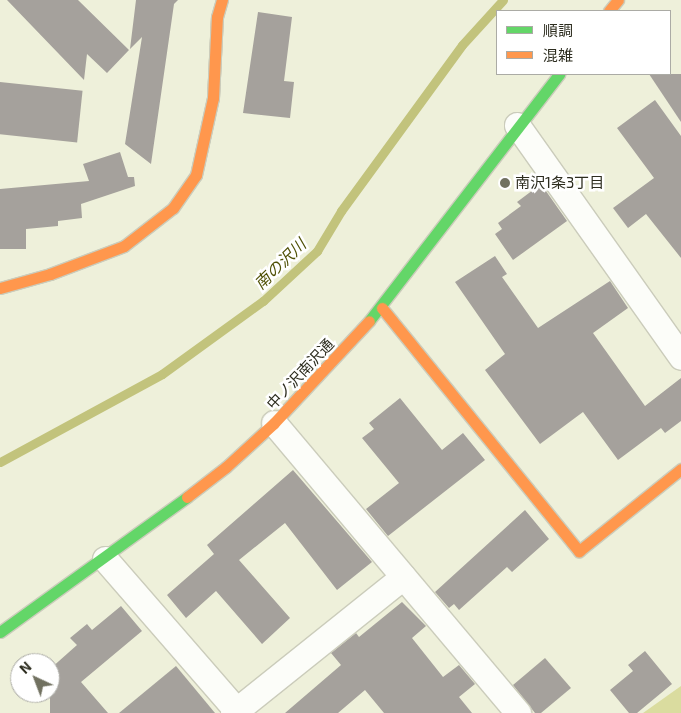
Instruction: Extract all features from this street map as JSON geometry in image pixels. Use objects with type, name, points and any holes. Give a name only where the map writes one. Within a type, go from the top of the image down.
[{"type":"street","points":[[0,288],[50,274],[124,246],[173,208],[196,175],[213,98],[217,17],[222,0]]},
{"type":"street","points":[[610,10],[618,0]]},
{"type":"street","name":"中ノ沢南沢通","points":[[0,632],[105,558],[226,467],[274,423],[382,308],[517,125],[558,75]]},
{"type":"street","points":[[517,125],[681,357]]},
{"type":"street","points":[[382,308],[579,551],[681,469]]},
{"type":"street","points":[[274,423],[518,713]]},
{"type":"street","points":[[105,558],[236,712],[403,577]]},
{"type":"green space","points":[[681,686],[681,713],[643,713]]},
{"type":"building","points":[[7,0],[78,0],[129,50],[107,73],[87,54],[84,80]]},
{"type":"building","points":[[136,0],[178,0],[174,4],[151,164],[125,144],[142,37],[130,49]]},
{"type":"building","points":[[258,12],[292,17],[284,81],[294,82],[290,118],[243,113]]},
{"type":"building","points":[[681,74],[681,122],[650,75]]},
{"type":"building","points":[[0,82],[83,91],[77,142],[0,134]]},
{"type":"building","points":[[655,100],[681,136],[681,258],[646,214],[628,228],[613,208],[654,178],[617,128]]},
{"type":"building","points":[[120,152],[128,177],[134,177],[135,186],[81,204],[82,218],[58,221],[58,226],[26,229],[26,249],[0,249],[0,189],[89,181],[83,164]]},
{"type":"building","points":[[541,184],[567,221],[513,260],[495,234],[502,229],[498,223],[521,206],[517,202]]},
{"type":"building","points":[[495,256],[507,274],[502,277],[538,328],[610,281],[628,308],[593,333],[645,406],[681,378],[681,421],[665,433],[661,428],[618,460],[583,412],[540,444],[485,370],[505,354],[455,282]]},
{"type":"building","points":[[400,398],[442,450],[463,433],[485,460],[388,536],[366,509],[399,483],[362,438],[374,429],[369,423]]},
{"type":"building","points":[[293,470],[372,562],[337,590],[285,523],[239,560],[290,618],[262,644],[216,591],[186,618],[167,595],[214,554],[207,545]]},
{"type":"building","points":[[525,510],[549,539],[512,572],[507,567],[459,610],[454,604],[449,608],[435,592]]},
{"type":"building","points":[[402,602],[426,626],[412,638],[443,677],[459,665],[475,684],[459,697],[472,713],[384,713],[365,690],[338,713],[285,713],[341,665],[331,653],[356,633],[359,637]]},
{"type":"building","points":[[121,606],[142,631],[81,682],[108,713],[50,713],[50,703],[60,703],[60,660],[77,645],[70,638],[87,624],[92,630]]},
{"type":"building","points":[[645,651],[672,684],[637,713],[629,713],[610,690],[633,671],[628,665]]},
{"type":"building","points":[[545,658],[571,688],[541,713],[535,713],[513,685]]},
{"type":"building","points":[[176,666],[215,713],[119,713]]},
{"type":"waterway","name":"南の沢川","points":[[0,462],[162,374],[263,301],[317,251],[341,211],[462,45],[503,0]]},
{"type":"traffic: fast","points":[[369,321],[558,75]]},
{"type":"traffic: fast","points":[[0,632],[187,497]]},
{"type":"traffic: slow","points":[[0,288],[50,274],[124,246],[173,208],[196,175],[213,98],[217,17],[222,0]]},
{"type":"traffic: slow","points":[[610,10],[618,0]]},
{"type":"traffic: slow","points":[[382,308],[579,551],[681,469]]},
{"type":"traffic: slow","points":[[187,497],[226,467],[274,423],[369,321]]},
{"type":"place","name":"南沢1条3丁目","points":[[505,183]]}]
